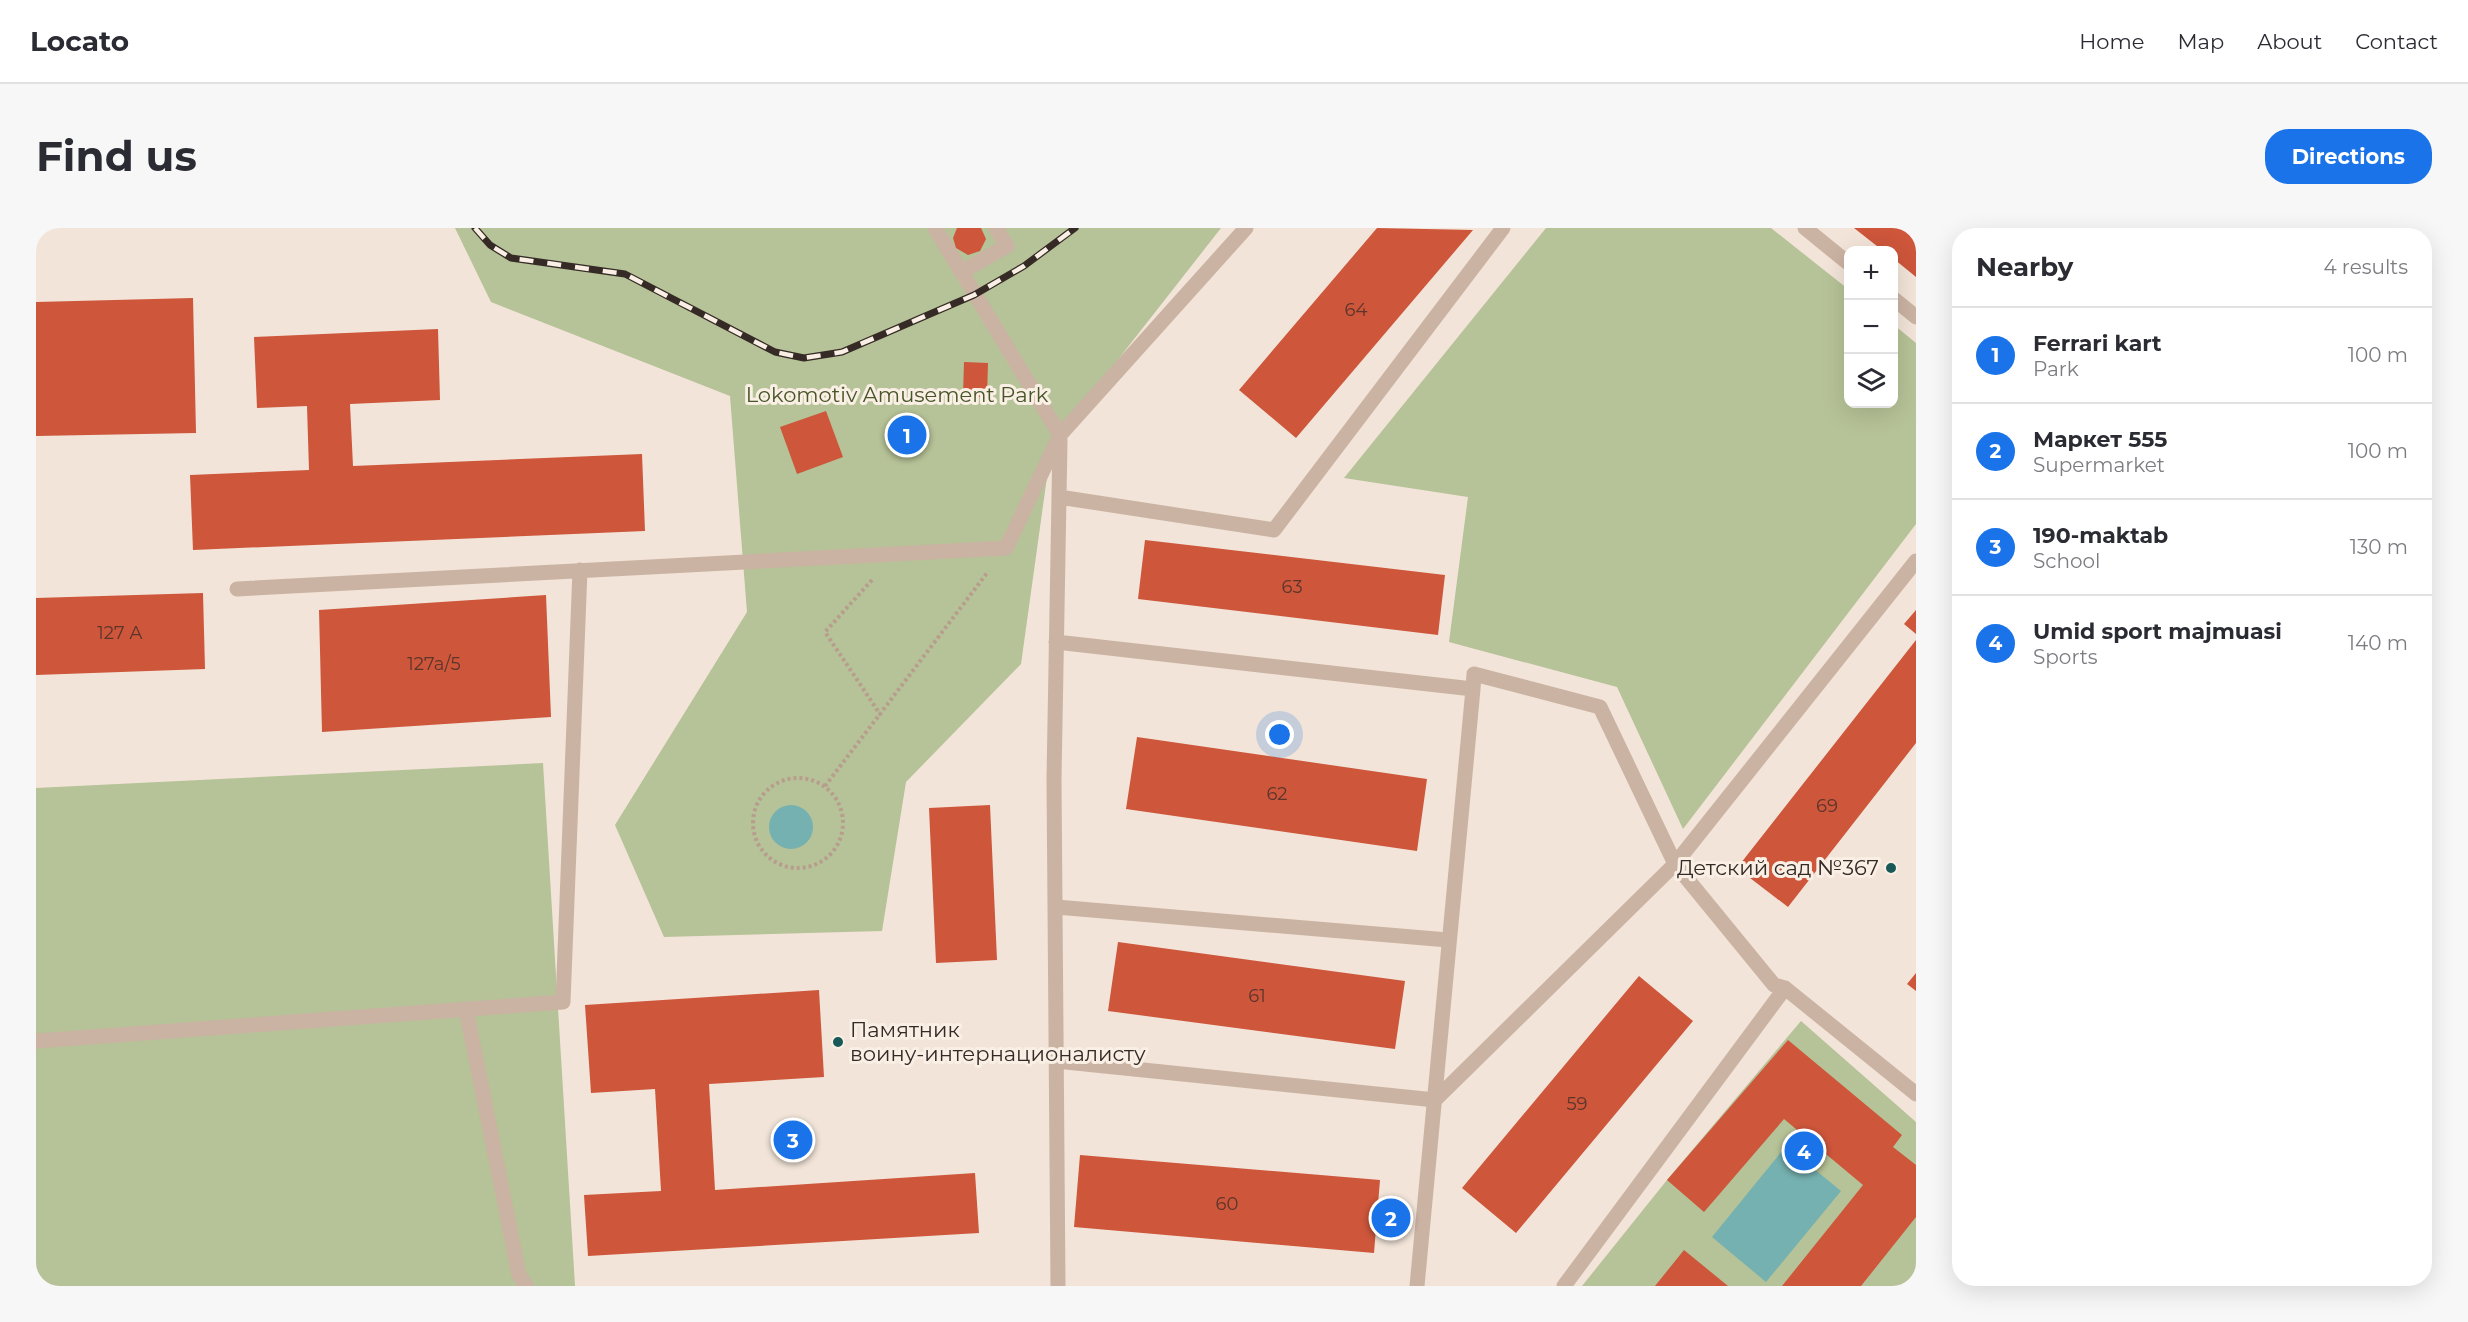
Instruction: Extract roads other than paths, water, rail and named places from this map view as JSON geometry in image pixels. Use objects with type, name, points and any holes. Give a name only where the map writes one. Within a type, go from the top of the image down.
[{"type":"street","points":[[935,228],[1060,435],[1054,780],[1058,1286]]},
{"type":"street","points":[[961,272],[1007,246],[996,228]]},
{"type":"street","points":[[237,589],[1006,548],[1060,435],[1246,228]]},
{"type":"street","points":[[1059,497],[1274,530],[1503,228]]},
{"type":"street","points":[[1805,228],[1844,260]]},
{"type":"street","points":[[1894,300],[1916,317]]},
{"type":"street","points":[[1435,1100],[1675,864],[1916,561]]},
{"type":"street","points":[[36,1041],[562,1002],[580,570]]},
{"type":"street","points":[[1056,642],[1473,688]]},
{"type":"street","points":[[1417,1286],[1474,674],[1600,707],[1675,864],[1774,985],[1785,988],[1916,1094]]},
{"type":"street","points":[[1056,907],[1448,940]]},
{"type":"street","points":[[1564,1286],[1785,988]]},
{"type":"street","points":[[466,1009],[519,1275],[526,1286]]},
{"type":"street","points":[[1056,1061],[1435,1100]]},
{"type":"water","points":[[791,805],[800,806],[807,811],[812,818],[812,836],[807,843],[800,848],[791,849],[782,848],[775,843],[770,836],[769,827],[770,818],[775,811],[782,806]]},
{"type":"water","points":[[1786,1146],[1841,1191],[1766,1282],[1712,1237]]},
{"type":"railway","points":[[475,228],[490,245],[511,258],[625,274],[775,352],[804,358],[842,352],[974,295],[1024,266],[1075,228]]},
{"type":"place","name":"Ferrari kart","points":[[907,435]]},
{"type":"place","name":"Детский сад №367","points":[[1891,868]]},
{"type":"place","name":"Памятник воину-интернационалисту","points":[[838,1042]]},
{"type":"place","name":"190-maktab","points":[[793,1140]]},
{"type":"place","name":"Umid sport majmuasi","points":[[1804,1151]]},
{"type":"place","name":"Маркет 555","points":[[1391,1218]]},
{"type":"park label","name":"Lokomotiv Amusement Park","points":[[897,395]]}]
